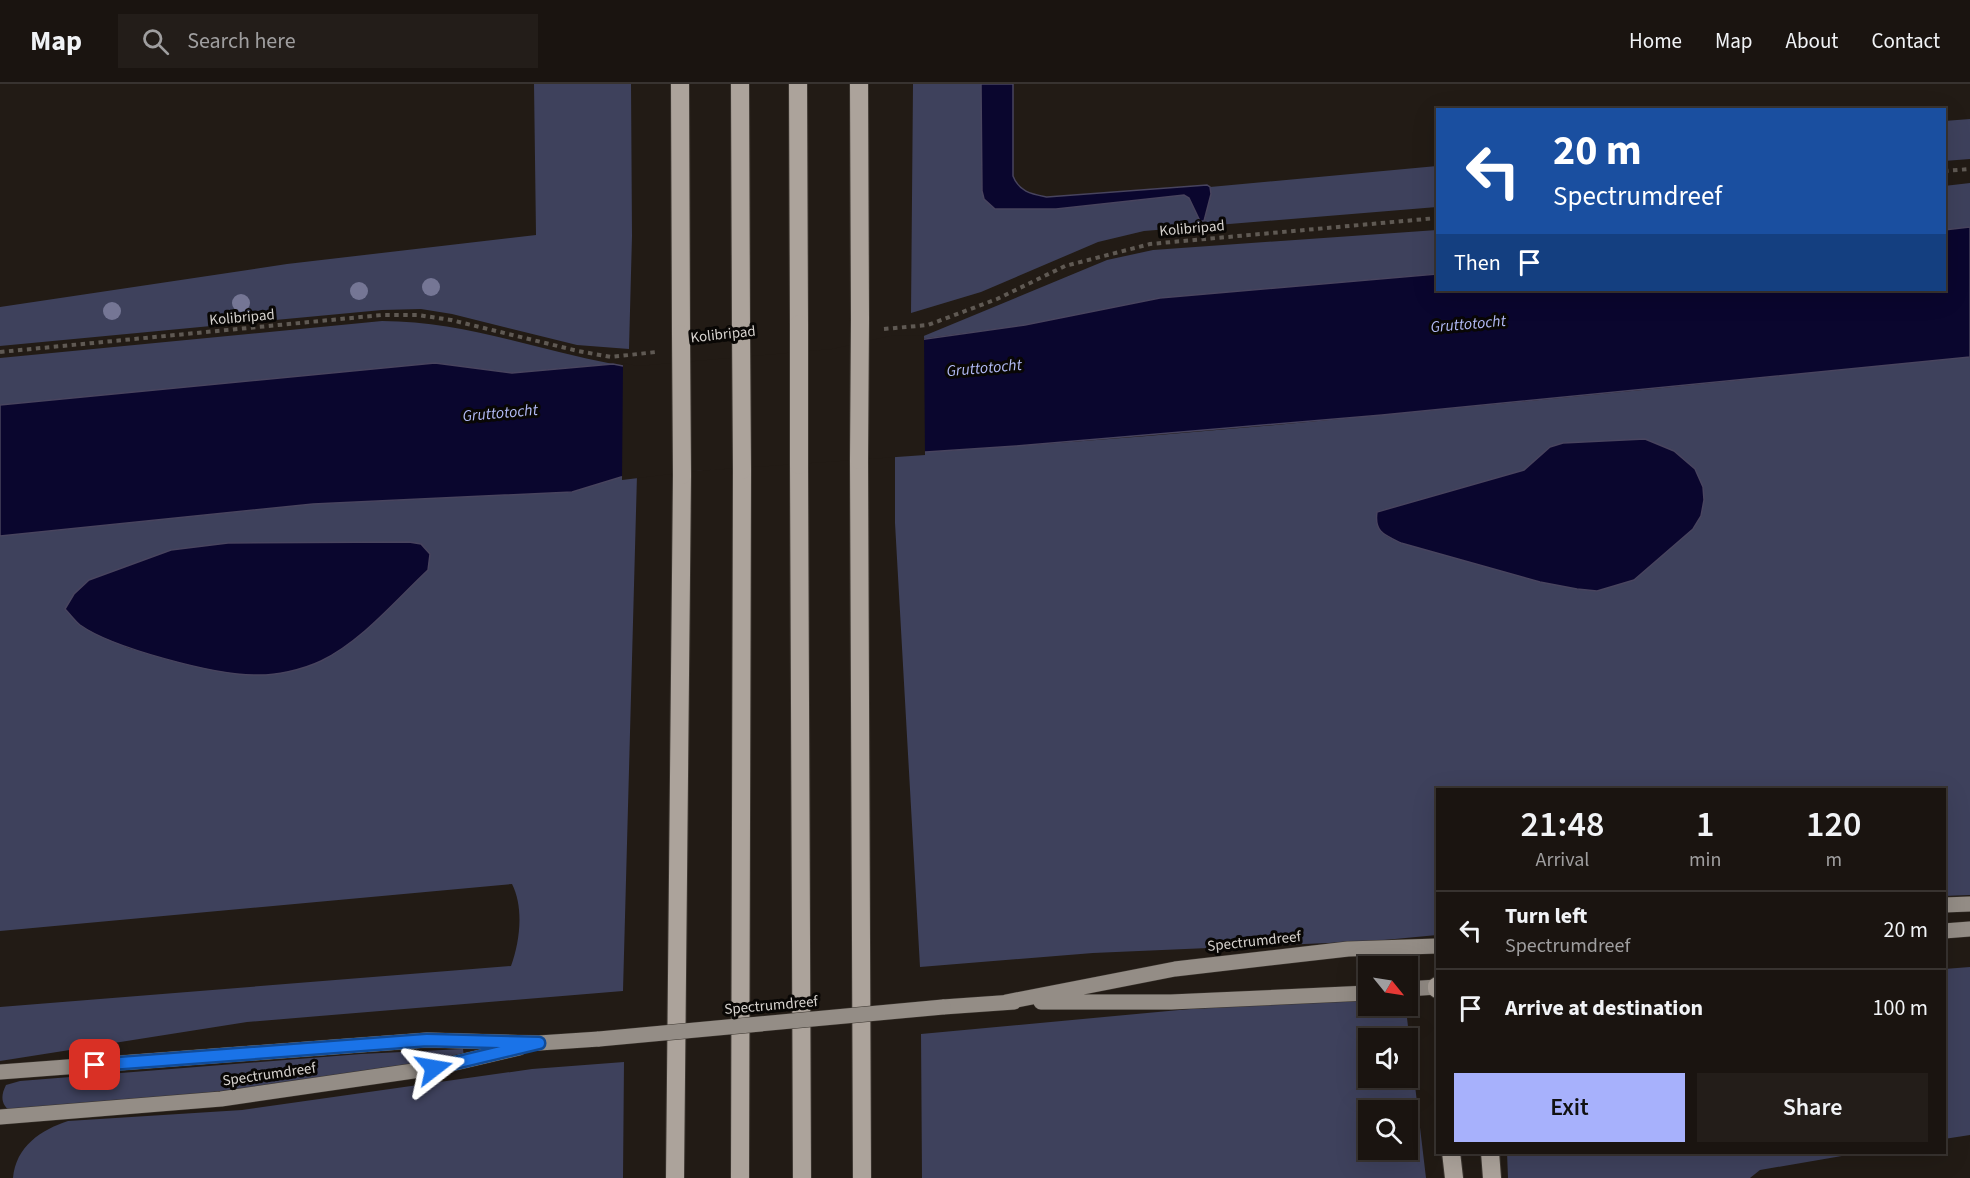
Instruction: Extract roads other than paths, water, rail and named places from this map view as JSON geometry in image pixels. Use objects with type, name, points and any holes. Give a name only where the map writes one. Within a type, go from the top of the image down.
[{"type":"highway","points":[[675,1178],[682,475],[680,84]]},
{"type":"highway","points":[[740,84],[742,470],[740,1178]]},
{"type":"highway","points":[[798,84],[802,1178]]},
{"type":"highway","points":[[859,84],[862,1178]]},
{"type":"highway","points":[[1452,1154],[1454,1178]]},
{"type":"highway","points":[[1490,1154],[1492,1178]]},
{"type":"main road","points":[[1946,905],[1970,903]]},
{"type":"main road","points":[[1946,931],[1970,929]]},
{"type":"main road","name":"Spectrumdreef","points":[[1006,1002],[1175,969],[1348,949],[1436,946]]},
{"type":"main road","points":[[1418,988],[1436,987]]},
{"type":"main road","name":"Spectrumdreef","points":[[0,1072],[427,1040],[539,1043],[599,1039],[1006,1002],[1171,1002],[1358,993]]},
{"type":"main road","name":"Spectrumdreef","points":[[0,1117],[243,1096],[434,1068],[539,1043]]},
{"type":"water","points":[[981,84],[1013,84],[1013,176],[1022,189],[1047,197],[1207,185],[1210,187],[1211,194],[1204,221],[1200,221],[1189,198],[1184,195],[1056,209],[995,209],[984,199],[982,191]]},
{"type":"water","name":"Gruttotocht","points":[[1970,227],[1970,357],[1382,415],[637,475],[621,477],[572,492],[313,504],[0,536],[0,405],[435,363],[512,373],[613,364],[638,369],[833,352],[1025,325],[1160,298],[1436,274],[1436,291],[1946,291],[1946,230]]},
{"type":"water","points":[[1645,439],[1674,451],[1695,469],[1703,487],[1704,500],[1701,516],[1693,529],[1634,580],[1597,591],[1540,582],[1401,543],[1385,535],[1377,524],[1377,512],[1524,470],[1550,447],[1563,443]]},
{"type":"water","points":[[409,542],[421,544],[430,554],[428,570],[378,620],[350,643],[321,661],[288,672],[262,675],[237,674],[164,659],[95,634],[80,625],[65,609],[74,594],[89,580],[171,550],[228,543]]}]
